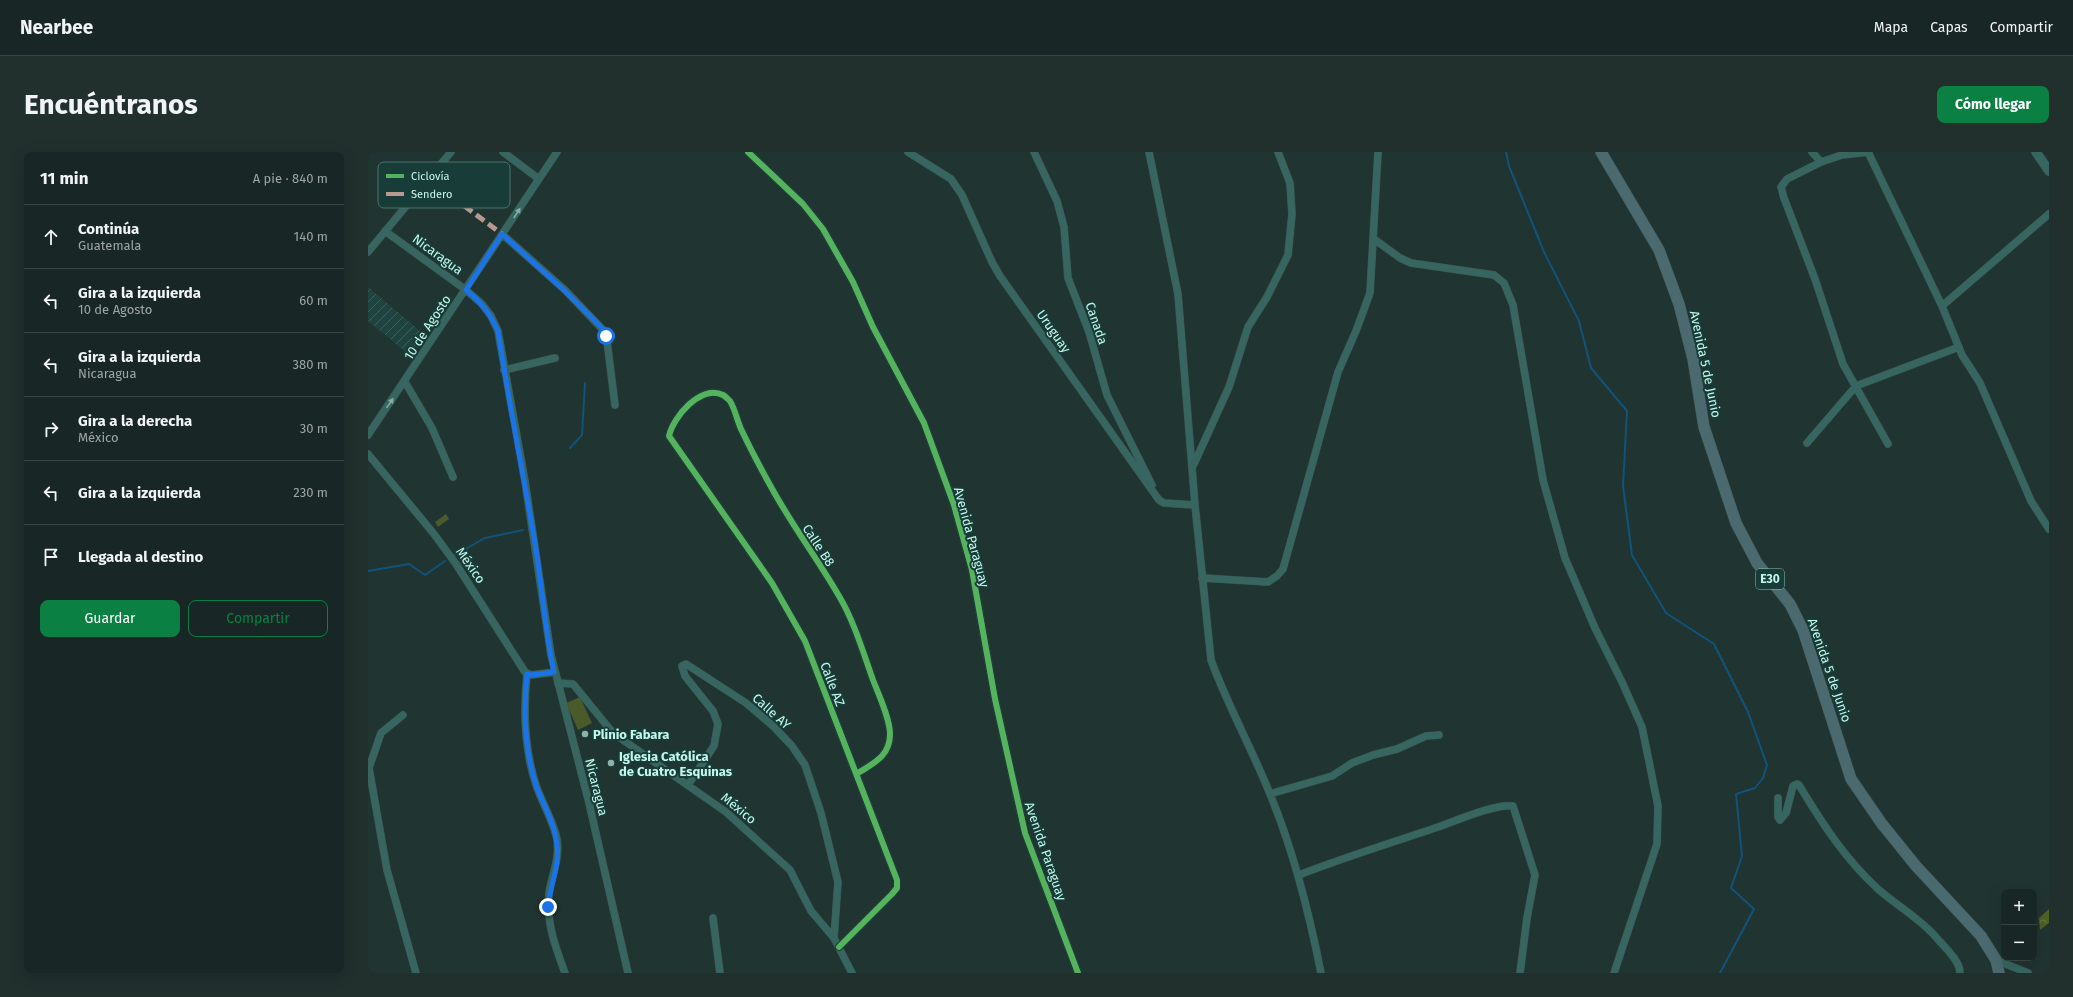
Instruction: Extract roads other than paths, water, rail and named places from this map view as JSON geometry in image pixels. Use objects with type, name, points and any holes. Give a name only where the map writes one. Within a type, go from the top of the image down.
[{"type":"main road","name":"Avenida 5 de Junio","points":[[1601,152],[1659,250],[1679,304],[1693,359],[1704,427],[1736,523],[1757,562],[1790,604],[1803,630],[1851,779],[1882,824],[1916,866],[1981,936],[1996,960],[1999,973]]},
{"type":"street","points":[[443,162],[451,152]]},
{"type":"street","points":[[503,152],[539,179]]},
{"type":"street","name":"10 de Agosto","points":[[368,435],[405,382],[557,152]]},
{"type":"street","name":"Avenida Paraguay","points":[[748,152],[804,204],[823,229],[853,282],[873,328],[924,423],[954,504],[972,570],[995,699],[1025,833],[1078,973]]},
{"type":"street","name":"Uruguay","points":[[908,152],[951,179],[962,195],[1000,276],[1156,496]]},
{"type":"street","name":"Canada","points":[[1034,152],[1057,201],[1064,227],[1069,282],[1089,332],[1107,394],[1144,466],[1156,496]]},
{"type":"street","points":[[1149,152],[1178,294],[1195,504],[1212,660],[1220,684],[1270,794],[1300,875],[1320,973]]},
{"type":"street","points":[[1193,466],[1229,387],[1248,327],[1267,297],[1288,255],[1292,214],[1290,183],[1278,152]]},
{"type":"street","points":[[1202,578],[1268,582],[1277,576],[1283,569],[1338,372],[1356,331],[1370,293],[1378,152]]},
{"type":"street","points":[[1812,152],[1821,162]]},
{"type":"street","points":[[1888,444],[1843,364],[1815,279],[1784,198],[1782,187],[1787,179],[1821,162],[1842,155],[1868,152],[1942,306],[1959,347],[1980,383],[2031,501],[2049,529]]},
{"type":"street","points":[[2036,152],[2049,171]]},
{"type":"street","points":[[368,252],[404,208]]},
{"type":"street","points":[[1942,306],[2049,214]]},
{"type":"street","name":"Nicaragua","points":[[385,231],[466,290],[482,304],[491,316],[498,331],[526,489],[547,636],[554,672],[589,803],[628,973]]},
{"type":"street","points":[[502,234],[564,290],[606,333],[615,405]]},
{"type":"street","points":[[1374,239],[1411,264],[1494,275],[1504,284],[1513,305],[1543,480],[1565,558],[1595,628],[1622,682],[1642,727],[1658,806],[1657,844],[1614,973]]},
{"type":"street","points":[[1807,443],[1856,386],[1959,347]]},
{"type":"street","points":[[504,370],[555,358]]},
{"type":"street","points":[[405,382],[432,428],[453,477]]},
{"type":"street","name":"Calle B8","points":[[669,436],[670,429],[677,417],[690,403],[705,395],[716,393],[724,395],[729,401],[758,462],[784,510],[840,596],[876,686],[890,729],[888,750],[884,755],[858,773]]},
{"type":"street","name":"Calle AZ","points":[[669,436],[792,614],[805,641],[858,773],[897,880],[897,888],[840,947]]},
{"type":"street","name":"México","points":[[368,454],[434,534],[456,564],[527,674]]},
{"type":"street","points":[[1156,496],[1164,503],[1195,504]]},
{"type":"street","name":"Calle AY","points":[[688,785],[714,746],[718,724],[713,711],[685,676],[682,666],[686,664],[746,703],[773,726],[792,746],[804,765],[821,812],[838,882],[834,938]]},
{"type":"street","points":[[554,672],[531,675],[527,674],[524,714],[529,759],[537,786],[554,829],[558,846],[558,857],[549,893],[550,931],[564,973]]},
{"type":"street","name":"México","points":[[558,683],[573,684],[612,733],[726,812],[790,870],[811,911],[840,947],[852,973]]},
{"type":"street","points":[[403,715],[381,733],[369,768],[387,870],[416,973]]},
{"type":"street","points":[[1270,794],[1332,776],[1352,763],[1373,755],[1398,749],[1426,736],[1439,735]]},
{"type":"street","points":[[1778,798],[1778,817],[1780,820],[1786,813],[1793,786],[1797,784],[1799,785],[1830,836],[1851,861],[1878,889],[1932,933],[1956,961],[1960,973]]},
{"type":"street","points":[[1300,875],[1342,858],[1479,813],[1507,805],[1513,806],[1535,875],[1527,918],[1520,973]]},
{"type":"street","points":[[713,918],[720,973]]},
{"type":"street","points":[[1996,960],[2028,973]]},
{"type":"waterway","points":[[1506,152],[1509,166],[1544,252],[1579,321],[1591,368],[1627,411],[1623,486],[1632,555],[1666,613],[1714,644],[1748,712],[1767,765],[1763,778],[1755,788],[1736,794],[1742,856],[1731,888],[1754,909],[1720,973]]},
{"type":"waterway","points":[[570,448],[582,435],[585,383]]},
{"type":"waterway","points":[[455,555],[485,538],[523,530]]},
{"type":"waterway","points":[[368,571],[409,564],[425,575],[445,561]]},
{"type":"place","name":"Plinio Fabara","points":[[585,734]]},
{"type":"place","name":"Iglesia Católica de Cuatro Esquinas","points":[[611,763]]}]
